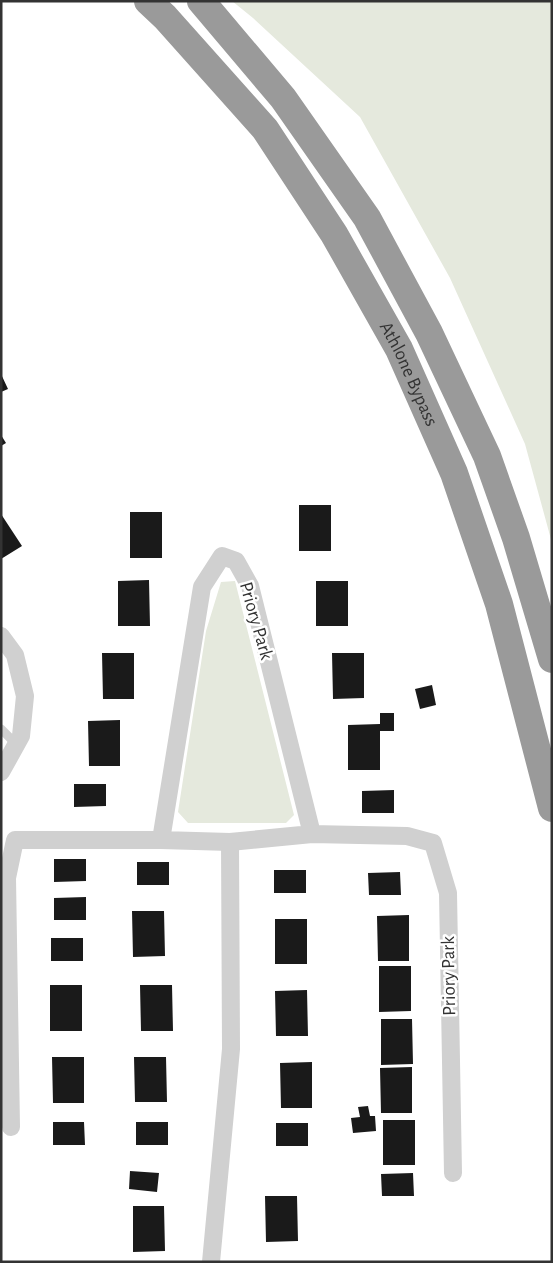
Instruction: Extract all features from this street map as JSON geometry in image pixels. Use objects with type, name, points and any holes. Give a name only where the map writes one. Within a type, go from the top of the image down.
[{"type":"highway","name":"Athlone Bypass","points":[[148,1],[265,129],[334,234],[399,349],[454,473],[499,604],[552,808]]},
{"type":"highway","name":"Athlone Bypass","points":[[201,1],[283,98],[367,218],[429,333],[487,456],[516,538],[552,659]]},
{"type":"street","name":"Priory Park","points":[[161,840],[202,587],[222,556],[236,561],[250,586],[312,834]]},
{"type":"street","points":[[1,636],[15,654],[25,696],[19,740],[1,772]]},
{"type":"street","name":"Priory Park","points":[[11,1127],[7,878],[15,840],[230,842],[312,834],[407,836],[433,843],[448,893],[453,1173]]},
{"type":"street","points":[[211,1262],[231,1049],[230,842]]},
{"type":"lane","points":[[1,729],[19,740]]},
{"type":"shaded area","points":[[232,1],[552,1],[552,543],[525,444],[450,278],[360,117],[253,18]]},
{"type":"shaded area","points":[[235,581],[294,815],[286,823],[188,823],[178,812],[206,631],[221,582]]},
{"type":"building","points":[[1,374],[8,389],[1,392]]},
{"type":"building","points":[[1,435],[6,443],[1,446]]},
{"type":"building","points":[[299,505],[331,505],[331,551],[299,551]]},
{"type":"building","points":[[130,512],[162,512],[162,558],[130,558]]},
{"type":"building","points":[[1,514],[22,546],[1,559]]},
{"type":"building","points":[[149,580],[150,626],[118,626],[118,581]]},
{"type":"building","points":[[316,581],[348,581],[348,626],[316,626]]},
{"type":"building","points":[[102,653],[134,653],[134,699],[103,699]]},
{"type":"building","points":[[332,653],[364,653],[364,698],[333,699]]},
{"type":"building","points":[[432,685],[436,705],[420,709],[415,689]]},
{"type":"building","points":[[380,713],[394,713],[394,731],[380,731],[380,770],[348,770],[348,725],[380,724]]},
{"type":"building","points":[[120,720],[120,766],[89,766],[88,721]]},
{"type":"building","points":[[74,784],[106,784],[106,806],[74,807]]},
{"type":"building","points":[[394,790],[394,813],[362,813],[362,791]]},
{"type":"building","points":[[54,859],[86,859],[86,881],[54,882]]},
{"type":"building","points":[[137,862],[169,862],[169,885],[137,885]]},
{"type":"building","points":[[274,870],[306,870],[306,893],[274,893]]},
{"type":"building","points":[[400,872],[401,895],[369,895],[368,873]]},
{"type":"building","points":[[86,897],[86,920],[54,920],[54,898]]},
{"type":"building","points":[[132,911],[164,911],[165,956],[133,957]]},
{"type":"building","points":[[409,915],[409,961],[378,961],[377,916]]},
{"type":"building","points":[[275,919],[307,919],[307,964],[275,964]]},
{"type":"building","points":[[51,938],[83,938],[83,961],[51,961]]},
{"type":"building","points":[[379,966],[411,966],[411,1011],[379,1012]]},
{"type":"building","points":[[50,985],[82,985],[82,1031],[50,1031]]},
{"type":"building","points":[[140,985],[172,985],[173,1031],[141,1031]]},
{"type":"building","points":[[307,990],[308,1036],[276,1036],[275,991]]},
{"type":"building","points":[[381,1019],[412,1019],[413,1064],[381,1065]]},
{"type":"building","points":[[52,1057],[84,1057],[84,1103],[53,1103]]},
{"type":"building","points":[[134,1057],[166,1057],[167,1102],[135,1102]]},
{"type":"building","points":[[312,1062],[312,1108],[281,1108],[280,1063]]},
{"type":"building","points":[[412,1067],[412,1113],[381,1113],[380,1068]]},
{"type":"building","points":[[368,1106],[370,1116],[375,1116],[376,1131],[353,1133],[351,1118],[360,1117],[358,1107]]},
{"type":"building","points":[[383,1120],[415,1120],[415,1165],[383,1165]]},
{"type":"building","points":[[53,1122],[84,1122],[85,1145],[53,1145]]},
{"type":"building","points":[[136,1122],[168,1122],[168,1145],[136,1145]]},
{"type":"building","points":[[276,1123],[308,1123],[308,1146],[276,1146]]},
{"type":"building","points":[[130,1171],[159,1173],[157,1192],[129,1189]]},
{"type":"building","points":[[413,1173],[414,1196],[382,1196],[381,1174]]},
{"type":"building","points":[[265,1196],[297,1196],[298,1241],[266,1242]]},
{"type":"building","points":[[133,1206],[164,1206],[165,1251],[133,1252]]}]
